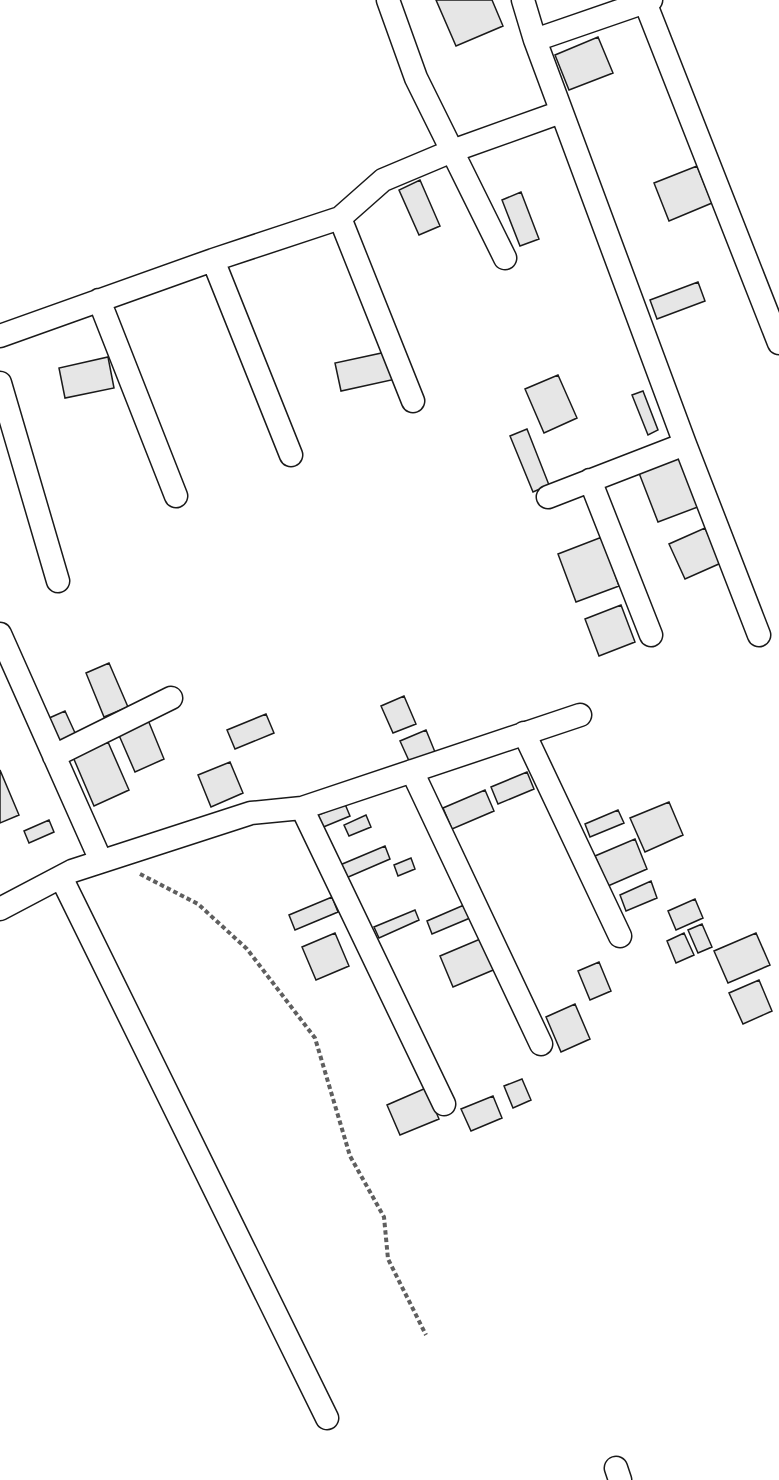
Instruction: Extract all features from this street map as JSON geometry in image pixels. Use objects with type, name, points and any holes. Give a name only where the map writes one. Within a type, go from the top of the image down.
[{"type":"street","points":[[388,0],[416,78],[505,258]]},
{"type":"street","points":[[523,0],[561,112],[759,635]]},
{"type":"street","points":[[535,40],[648,1],[779,342]]},
{"type":"street","points":[[0,336],[213,260],[340,218],[383,180],[452,151],[561,112]]},
{"type":"street","points":[[340,218],[413,400]]},
{"type":"street","points":[[213,260],[291,455]]},
{"type":"street","points":[[99,300],[176,496]]},
{"type":"street","points":[[0,383],[5,413],[58,581]]},
{"type":"street","points":[[548,496],[685,444]]},
{"type":"street","points":[[590,480],[651,635]]},
{"type":"street","points":[[0,634],[54,756],[106,860]]},
{"type":"street","points":[[54,756],[171,698]]},
{"type":"street","points":[[1,907],[61,877],[106,860],[251,813],[302,808],[580,715]]},
{"type":"street","points":[[524,733],[620,936]]},
{"type":"street","points":[[412,771],[541,1044]]},
{"type":"street","points":[[302,808],[444,1104]]},
{"type":"street","points":[[61,877],[327,1418]]},
{"type":"path","points":[[106,860],[198,904],[247,950],[315,1038],[350,1156],[384,1217],[388,1259],[426,1335]]},
{"type":"building","points":[[436,0],[492,0],[503,26],[456,46]]},
{"type":"building","points":[[598,37],[613,73],[569,90],[555,55]]},
{"type":"building","points":[[697,166],[712,203],[669,221],[654,183]]},
{"type":"building","points":[[420,180],[440,226],[419,235],[399,190]]},
{"type":"building","points":[[521,192],[539,239],[520,246],[502,200]]},
{"type":"building","points":[[698,282],[705,301],[657,319],[650,300]]},
{"type":"building","points":[[391,351],[396,379],[341,391],[335,363]]},
{"type":"building","points":[[108,357],[114,388],[65,398],[59,368]]},
{"type":"building","points":[[558,375],[577,418],[544,433],[525,389]]},
{"type":"building","points":[[643,391],[658,430],[648,435],[632,395]]},
{"type":"building","points":[[527,429],[549,485],[533,492],[510,436]]},
{"type":"building","points":[[684,456],[703,505],[658,522],[639,473]]},
{"type":"building","points":[[705,528],[721,563],[685,579],[669,544]]},
{"type":"building","points":[[602,537],[619,586],[576,602],[558,554]]},
{"type":"building","points":[[621,605],[635,642],[599,656],[585,619]]},
{"type":"building","points":[[109,663],[128,707],[104,717],[86,673]]},
{"type":"building","points":[[404,696],[416,724],[393,733],[381,706]]},
{"type":"building","points":[[65,711],[76,735],[58,743],[47,719]]},
{"type":"building","points":[[266,714],[274,733],[235,749],[227,730]]},
{"type":"building","points":[[148,720],[164,759],[135,772],[118,733]]},
{"type":"building","points":[[426,730],[435,752],[410,763],[400,741]]},
{"type":"building","points":[[108,742],[129,790],[94,806],[73,757]]},
{"type":"building","points":[[230,762],[243,793],[211,807],[198,775]]},
{"type":"building","points":[[0,770],[19,815],[0,823]]},
{"type":"building","points":[[527,772],[534,789],[498,804],[491,787]]},
{"type":"building","points":[[485,790],[494,811],[452,829],[443,808]]},
{"type":"building","points":[[669,802],[683,835],[645,852],[630,818]]},
{"type":"building","points":[[345,804],[350,816],[321,828],[316,816]]},
{"type":"building","points":[[618,810],[624,823],[590,837],[585,824]]},
{"type":"building","points":[[366,815],[371,827],[349,836],[344,825]]},
{"type":"building","points":[[49,820],[54,832],[29,843],[24,831]]},
{"type":"building","points":[[635,839],[647,869],[608,886],[595,856]]},
{"type":"building","points":[[385,846],[390,859],[346,878],[340,865]]},
{"type":"building","points":[[411,858],[415,869],[398,876],[394,865]]},
{"type":"building","points":[[651,881],[657,898],[626,911],[620,895]]},
{"type":"building","points":[[332,897],[338,912],[295,930],[289,915]]},
{"type":"building","points":[[695,899],[703,918],[676,930],[668,911]]},
{"type":"building","points":[[464,905],[470,918],[432,934],[427,921]]},
{"type":"building","points":[[415,910],[419,920],[379,938],[374,927]]},
{"type":"building","points":[[702,924],[712,947],[698,953],[688,930]]},
{"type":"building","points":[[335,933],[349,966],[316,980],[302,947]]},
{"type":"building","points":[[684,933],[694,955],[676,963],[667,941]]},
{"type":"building","points":[[756,933],[770,965],[728,983],[714,951]]},
{"type":"building","points":[[485,937],[498,968],[453,987],[440,956]]},
{"type":"building","points":[[599,962],[611,991],[590,1000],[578,971]]},
{"type":"building","points":[[759,980],[772,1011],[743,1024],[729,993]]},
{"type":"building","points":[[575,1004],[590,1039],[561,1052],[546,1017]]},
{"type":"building","points":[[522,1079],[531,1100],[513,1108],[504,1086]]},
{"type":"building","points":[[426,1088],[439,1119],[400,1135],[387,1105]]},
{"type":"building","points":[[493,1096],[502,1118],[471,1131],[461,1109]]}]
